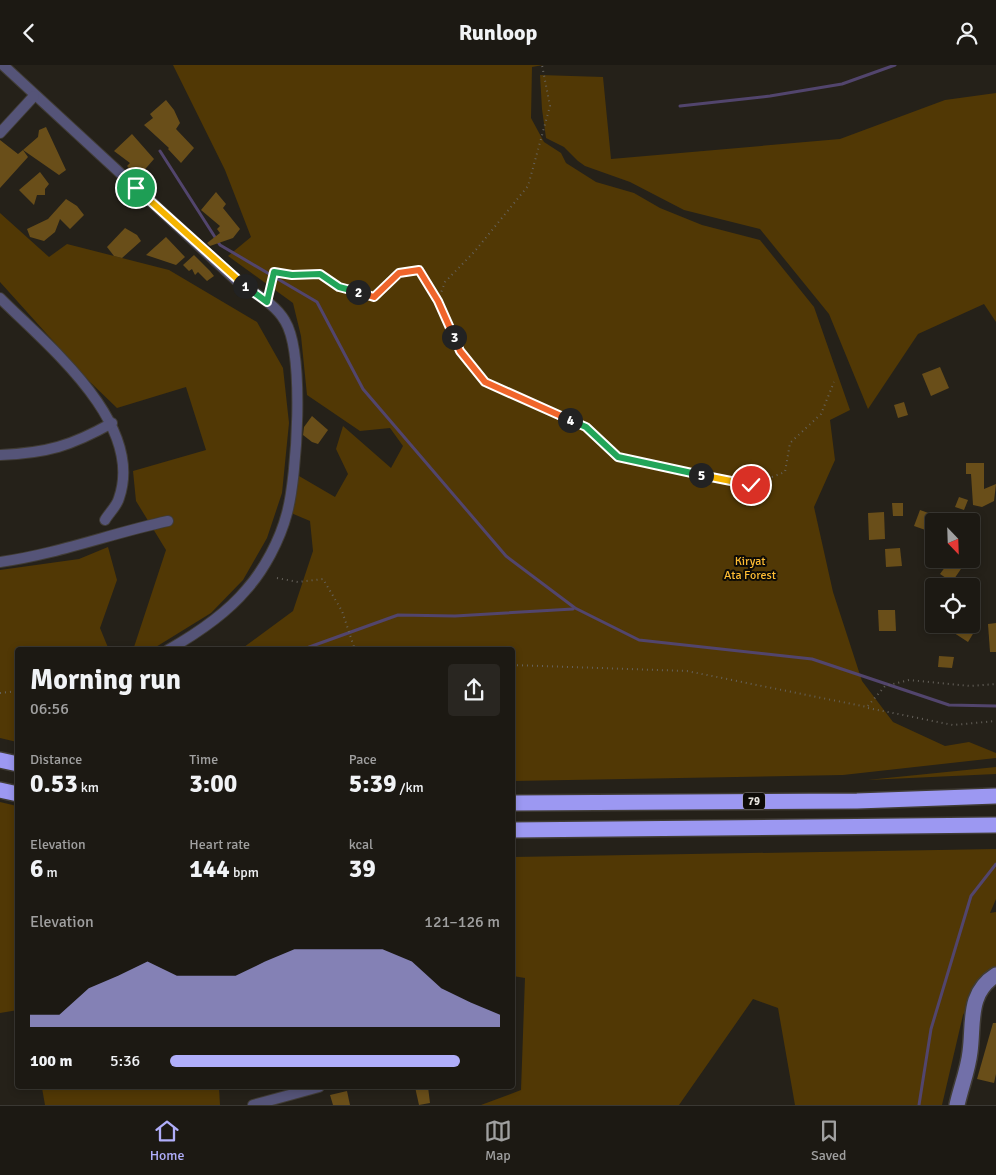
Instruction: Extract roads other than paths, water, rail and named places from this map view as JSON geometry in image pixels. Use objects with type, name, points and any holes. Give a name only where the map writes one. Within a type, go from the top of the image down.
[{"type":"highway","points":[[0,760],[15,763]]},
{"type":"highway","points":[[0,789],[15,793]]},
{"type":"highway","name":"79","points":[[515,803],[866,801],[996,796]]},
{"type":"highway","name":"79","points":[[515,830],[996,826]]},
{"type":"street","points":[[3,65],[34,96],[236,280],[267,302],[286,322],[296,363],[294,483],[287,515],[271,554],[247,590],[229,608],[194,635],[173,647]]},
{"type":"street","points":[[0,133],[34,96]]},
{"type":"street","points":[[0,298],[86,386],[112,423],[122,450],[124,476],[119,499],[105,520]]},
{"type":"street","points":[[0,455],[38,453],[67,445],[112,423]]},
{"type":"street","points":[[0,561],[31,557],[118,531],[168,521]]},
{"type":"street","points":[[957,1105],[970,1054],[972,1012],[977,995],[984,985],[996,975]]},
{"type":"street","points":[[973,1022],[996,986]]},
{"type":"street","points":[[253,1105],[312,1089]]},
{"type":"waterway","points":[[680,106],[770,96],[842,84],[895,65]]},
{"type":"waterway","points":[[160,151],[220,245],[317,302],[363,389],[506,556],[575,608],[639,640],[812,659],[949,705],[996,706]]},
{"type":"waterway","points":[[309,647],[398,615],[455,616],[573,609]]},
{"type":"waterway","points":[[919,1105],[931,1029],[971,896],[996,864]]},
{"type":"park label","name":"Kiryat Ata Forest","points":[[750,568]]}]
